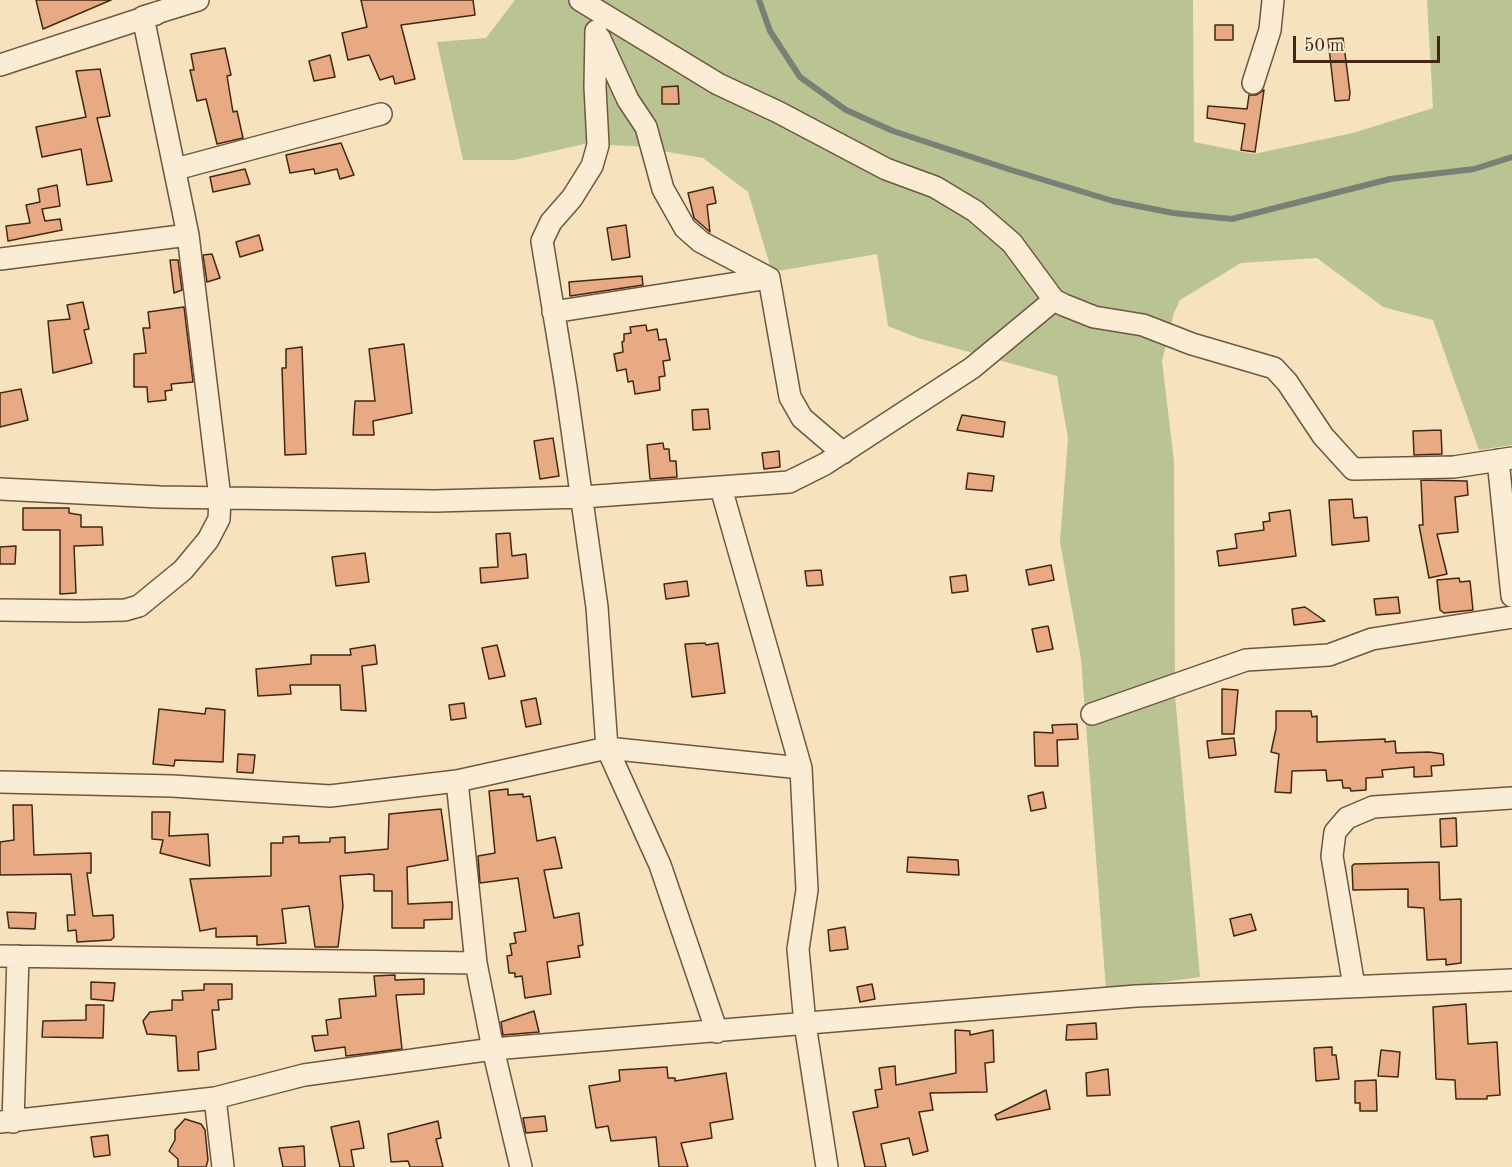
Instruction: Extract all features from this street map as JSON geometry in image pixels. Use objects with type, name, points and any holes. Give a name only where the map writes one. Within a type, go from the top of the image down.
[{"type":"street","points":[[0,65],[198,0]]},
{"type":"street","points":[[143,17],[216,0]]},
{"type":"street","points":[[579,0],[628,100],[646,127],[663,189],[685,228],[701,242],[769,278]]},
{"type":"street","points":[[579,0],[718,84],[778,112],[886,169],[935,187],[975,211],[1012,243],[1054,300],[1094,317],[1143,325],[1192,344],[1274,368],[1287,382],[1323,436],[1353,470],[1413,470],[1505,459],[1512,596]]},
{"type":"street","points":[[1253,83],[1270,30],[1273,0]]},
{"type":"street","points":[[0,610],[125,610],[139,606],[183,570],[207,540],[219,519],[220,498],[188,235],[143,17]]},
{"type":"street","points":[[596,31],[595,87],[598,145],[592,166],[572,198],[551,222],[542,241],[583,497],[597,607],[607,748],[660,865],[717,1032]]},
{"type":"street","points":[[176,169],[381,114]]},
{"type":"street","points":[[0,260],[188,235]]},
{"type":"street","points":[[553,312],[769,278]]},
{"type":"street","points":[[769,278],[790,397],[802,418],[843,453]]},
{"type":"street","points":[[0,489],[220,498],[435,501],[583,497],[789,482],[843,453],[972,368],[1054,300]]},
{"type":"street","points":[[721,488],[801,768],[807,890],[798,949],[805,1024],[826,1167]]},
{"type":"street","points":[[1092,714],[1246,660],[1329,655],[1372,639],[1512,617]]},
{"type":"street","points":[[0,782],[172,786],[330,796],[457,781],[607,748],[801,768]]},
{"type":"street","points":[[457,781],[476,963],[493,1050],[521,1167]]},
{"type":"street","points":[[1354,986],[1332,856],[1335,832],[1347,818],[1373,807],[1512,798]]},
{"type":"street","points":[[476,963],[9,956],[7,1122],[215,1098],[304,1075],[493,1050],[1136,996],[1512,980]]},
{"type":"street","points":[[215,1098],[223,1167]]},
{"type":"green space","points":[[515,0],[1193,0],[1194,142],[1254,154],[1353,133],[1433,108],[1427,0],[1512,0],[1512,445],[1479,450],[1433,320],[1383,307],[1317,258],[1241,263],[1180,300],[1174,313],[1162,361],[1174,461],[1175,695],[1200,977],[1106,990],[1081,659],[1060,542],[1068,438],[1057,376],[918,338],[888,326],[877,254],[772,272],[748,192],[703,158],[633,146],[584,144],[514,160],[463,160],[437,42],[486,38]]},
{"type":"building","points":[[36,0],[111,0],[43,29]]},
{"type":"building","points":[[361,0],[473,0],[475,15],[401,25],[415,79],[395,84],[393,76],[380,80],[369,55],[348,60],[342,33],[367,27]]},
{"type":"building","points":[[1215,25],[1233,25],[1233,40],[1215,40]]},
{"type":"building","points":[[1343,38],[1350,93],[1349,100],[1335,101],[1328,39]]},
{"type":"building","points":[[225,48],[231,75],[227,76],[233,112],[237,111],[243,138],[217,144],[206,99],[197,101],[190,70],[194,70],[191,54]]},
{"type":"building","points":[[330,55],[335,77],[314,81],[309,61]]},
{"type":"building","points":[[100,69],[110,116],[97,118],[112,181],[87,185],[81,149],[42,157],[36,127],[86,117],[76,71]]},
{"type":"building","points":[[678,86],[679,104],[662,104],[662,87]]},
{"type":"building","points":[[1264,90],[1255,152],[1241,150],[1245,124],[1207,118],[1208,106],[1247,109],[1249,95],[1256,95]]},
{"type":"building","points":[[341,143],[354,175],[340,179],[337,169],[315,174],[314,169],[290,173],[286,155]]},
{"type":"building","points":[[245,169],[250,184],[213,192],[210,177]]},
{"type":"building","points":[[57,185],[60,206],[42,209],[45,221],[60,219],[62,230],[8,241],[6,226],[30,223],[26,205],[40,202],[38,189]]},
{"type":"building","points":[[713,187],[716,203],[707,205],[710,232],[694,218],[688,193]]},
{"type":"building","points":[[626,225],[630,257],[612,260],[607,228]]},
{"type":"building","points":[[259,235],[263,250],[240,257],[236,242]]},
{"type":"building","points":[[212,254],[220,278],[207,282],[203,255]]},
{"type":"building","points":[[170,260],[178,260],[182,290],[174,293]]},
{"type":"building","points":[[642,276],[643,285],[570,296],[569,282]]},
{"type":"building","points":[[83,302],[89,329],[84,330],[92,363],[53,373],[48,321],[70,319],[67,305]]},
{"type":"building","points":[[184,307],[193,382],[171,384],[172,390],[165,391],[166,400],[148,402],[147,387],[134,387],[134,354],[146,353],[143,328],[150,328],[148,312]]},
{"type":"building","points":[[646,325],[647,331],[657,329],[659,340],[666,339],[670,360],[663,361],[665,376],[659,377],[660,390],[635,394],[633,381],[628,382],[626,369],[617,371],[614,354],[623,352],[624,334],[631,333],[630,327]]},
{"type":"building","points":[[404,344],[412,413],[373,421],[374,435],[353,435],[355,401],[375,401],[369,349]]},
{"type":"building","points":[[302,347],[306,454],[285,455],[282,368],[286,368],[286,349]]},
{"type":"building","points":[[21,389],[28,420],[0,427],[0,393]]},
{"type":"building","points":[[708,409],[710,429],[693,430],[692,410]]},
{"type":"building","points":[[962,415],[1005,422],[1003,437],[957,430]]},
{"type":"building","points":[[1441,430],[1442,454],[1414,455],[1413,431]]},
{"type":"building","points":[[553,438],[559,476],[540,479],[534,441]]},
{"type":"building","points":[[663,443],[664,449],[669,449],[670,461],[676,461],[677,477],[650,479],[647,445]]},
{"type":"building","points":[[779,451],[780,467],[764,469],[762,453]]},
{"type":"building","points":[[968,473],[994,476],[992,491],[966,489]]},
{"type":"building","points":[[1421,480],[1467,481],[1468,495],[1455,497],[1458,532],[1437,534],[1447,574],[1429,578],[1419,525],[1423,525]]},
{"type":"building","points":[[1352,499],[1354,518],[1367,517],[1369,541],[1332,545],[1329,500]]},
{"type":"building","points":[[23,508],[69,508],[69,513],[81,515],[81,527],[102,527],[103,545],[74,546],[76,593],[60,594],[60,530],[23,530]]},
{"type":"building","points":[[1290,510],[1296,556],[1219,566],[1217,551],[1237,548],[1235,534],[1264,530],[1263,522],[1270,521],[1269,513]]},
{"type":"building","points":[[510,533],[512,556],[526,554],[528,578],[481,583],[480,568],[498,567],[496,534]]},
{"type":"building","points":[[16,546],[15,564],[0,564],[0,547]]},
{"type":"building","points":[[365,553],[369,582],[336,586],[332,557]]},
{"type":"building","points":[[1051,565],[1054,580],[1029,585],[1026,570]]},
{"type":"building","points":[[821,570],[823,585],[807,586],[805,571]]},
{"type":"building","points":[[966,575],[968,591],[952,593],[950,577]]},
{"type":"building","points":[[1459,578],[1460,582],[1470,581],[1473,610],[1444,613],[1440,610],[1437,580]]},
{"type":"building","points":[[687,581],[689,596],[666,599],[664,584]]},
{"type":"building","points":[[1398,597],[1400,613],[1376,615],[1374,599]]},
{"type":"building","points":[[1305,607],[1325,621],[1294,625],[1292,609]]},
{"type":"building","points":[[1048,626],[1053,649],[1037,652],[1032,629]]},
{"type":"building","points":[[705,643],[706,645],[718,643],[725,693],[692,697],[685,644]]},
{"type":"building","points":[[375,645],[377,664],[362,666],[366,711],[341,710],[340,685],[290,685],[291,694],[258,696],[256,669],[311,664],[311,655],[351,655],[350,649]]},
{"type":"building","points":[[497,645],[505,676],[489,679],[482,648]]},
{"type":"building","points":[[1222,689],[1238,690],[1234,734],[1222,734]]},
{"type":"building","points":[[536,698],[541,724],[526,727],[521,701]]},
{"type":"building","points":[[464,703],[466,718],[451,720],[449,705]]},
{"type":"building","points":[[206,708],[225,710],[223,762],[175,760],[174,766],[153,764],[159,709],[205,714]]},
{"type":"building","points":[[1276,711],[1311,711],[1312,717],[1317,716],[1317,742],[1385,739],[1385,742],[1395,741],[1396,753],[1443,754],[1444,765],[1431,766],[1432,776],[1414,777],[1414,767],[1382,770],[1383,777],[1366,778],[1366,790],[1351,791],[1350,788],[1343,788],[1342,780],[1327,781],[1326,770],[1292,771],[1291,793],[1275,792],[1279,754],[1271,752],[1276,729]]},
{"type":"building","points":[[1077,724],[1078,739],[1057,740],[1058,766],[1035,766],[1034,732],[1053,733],[1052,725]]},
{"type":"building","points":[[1234,738],[1236,755],[1209,758],[1207,741]]},
{"type":"building","points":[[238,754],[255,755],[253,773],[237,772]]},
{"type":"building","points":[[508,789],[508,795],[530,796],[537,841],[555,837],[562,868],[544,870],[554,918],[579,913],[583,945],[578,946],[580,957],[547,962],[551,994],[525,998],[522,976],[515,977],[515,973],[509,973],[507,956],[512,955],[510,944],[516,943],[514,933],[526,931],[518,878],[480,883],[478,856],[495,853],[489,791]]},
{"type":"building","points":[[1043,792],[1046,808],[1031,811],[1028,796]]},
{"type":"building","points":[[13,805],[32,805],[34,855],[91,853],[91,873],[87,873],[93,916],[113,915],[114,937],[111,940],[77,942],[76,930],[68,931],[67,915],[75,915],[71,874],[0,875],[0,842],[14,840]]},
{"type":"building","points":[[441,809],[448,860],[407,867],[408,904],[452,902],[452,919],[424,920],[424,928],[392,928],[392,891],[374,891],[374,875],[370,874],[340,876],[343,906],[338,947],[315,947],[309,906],[282,909],[286,943],[257,945],[257,936],[216,937],[216,928],[200,931],[190,879],[271,876],[271,843],[283,843],[283,837],[299,836],[299,843],[330,842],[330,838],[345,837],[345,853],[388,849],[389,814]]},
{"type":"building","points":[[152,812],[170,812],[169,836],[208,834],[210,866],[160,853],[163,840],[152,839]]},
{"type":"building","points":[[1456,818],[1457,846],[1441,847],[1440,819]]},
{"type":"building","points":[[908,857],[958,860],[959,875],[907,872]]},
{"type":"building","points":[[1439,862],[1440,900],[1461,899],[1461,963],[1446,965],[1446,959],[1427,960],[1424,908],[1408,907],[1408,889],[1353,890],[1352,866],[1354,864]]},
{"type":"building","points":[[7,912],[36,913],[35,929],[9,928]]},
{"type":"building","points":[[1251,914],[1256,930],[1234,936],[1230,919]]},
{"type":"building","points":[[845,927],[848,949],[830,951],[828,930]]},
{"type":"building","points":[[395,975],[395,980],[424,979],[424,994],[396,995],[402,1049],[346,1056],[345,1047],[315,1051],[312,1036],[328,1035],[326,1020],[341,1018],[339,999],[376,996],[374,976]]},
{"type":"building","points":[[91,982],[115,983],[113,1001],[91,999]]},
{"type":"building","points":[[204,984],[232,984],[232,999],[218,1000],[219,1010],[212,1010],[216,1049],[198,1052],[199,1070],[178,1071],[176,1036],[147,1034],[143,1021],[150,1012],[172,1010],[172,1000],[183,1000],[182,991],[204,990]]},
{"type":"building","points":[[872,984],[875,999],[860,1002],[857,987]]},
{"type":"building","points":[[1466,1004],[1468,1044],[1497,1042],[1500,1095],[1487,1096],[1487,1099],[1456,1099],[1455,1080],[1436,1079],[1433,1007]]},
{"type":"building","points":[[86,1005],[104,1005],[103,1038],[42,1037],[43,1021],[86,1020]]},
{"type":"building","points":[[534,1011],[539,1032],[503,1035],[501,1022]]},
{"type":"building","points":[[1096,1023],[1097,1039],[1066,1040],[1067,1025]]},
{"type":"building","points":[[955,1030],[970,1031],[970,1035],[993,1030],[994,1062],[985,1063],[987,1092],[930,1093],[933,1110],[919,1112],[928,1151],[913,1155],[909,1138],[881,1144],[886,1167],[865,1167],[853,1112],[878,1107],[875,1090],[882,1089],[879,1068],[895,1066],[896,1085],[956,1073]]},
{"type":"building","points":[[1332,1047],[1332,1055],[1336,1055],[1339,1079],[1316,1081],[1314,1048]]},
{"type":"building","points":[[1381,1050],[1400,1052],[1398,1077],[1378,1076]]},
{"type":"building","points":[[667,1067],[668,1078],[675,1078],[675,1081],[726,1073],[733,1119],[710,1123],[712,1138],[681,1143],[688,1167],[659,1167],[656,1137],[611,1141],[608,1126],[596,1128],[589,1086],[620,1081],[619,1070]]},
{"type":"building","points":[[1108,1069],[1110,1095],[1087,1096],[1086,1073]]},
{"type":"building","points":[[1376,1080],[1377,1111],[1360,1111],[1360,1103],[1355,1103],[1355,1081]]},
{"type":"building","points":[[1046,1090],[1050,1109],[997,1120],[995,1115]]},
{"type":"building","points":[[545,1116],[547,1131],[526,1133],[523,1118]]},
{"type":"building","points":[[185,1119],[201,1124],[205,1130],[208,1160],[206,1167],[178,1167],[178,1159],[169,1151],[175,1140],[175,1130]]},
{"type":"building","points":[[359,1121],[364,1148],[351,1150],[354,1167],[340,1167],[331,1127]]},
{"type":"building","points":[[438,1121],[441,1138],[436,1139],[443,1167],[410,1167],[408,1161],[391,1162],[388,1134]]},
{"type":"building","points":[[108,1135],[110,1155],[94,1157],[91,1137]]},
{"type":"building","points":[[304,1146],[305,1167],[283,1167],[279,1148]]},
{"type":"waterway","points":[[759,0],[770,31],[800,77],[846,110],[893,131],[1113,201],[1173,213],[1232,219],[1390,179],[1474,169],[1512,157]]}]
